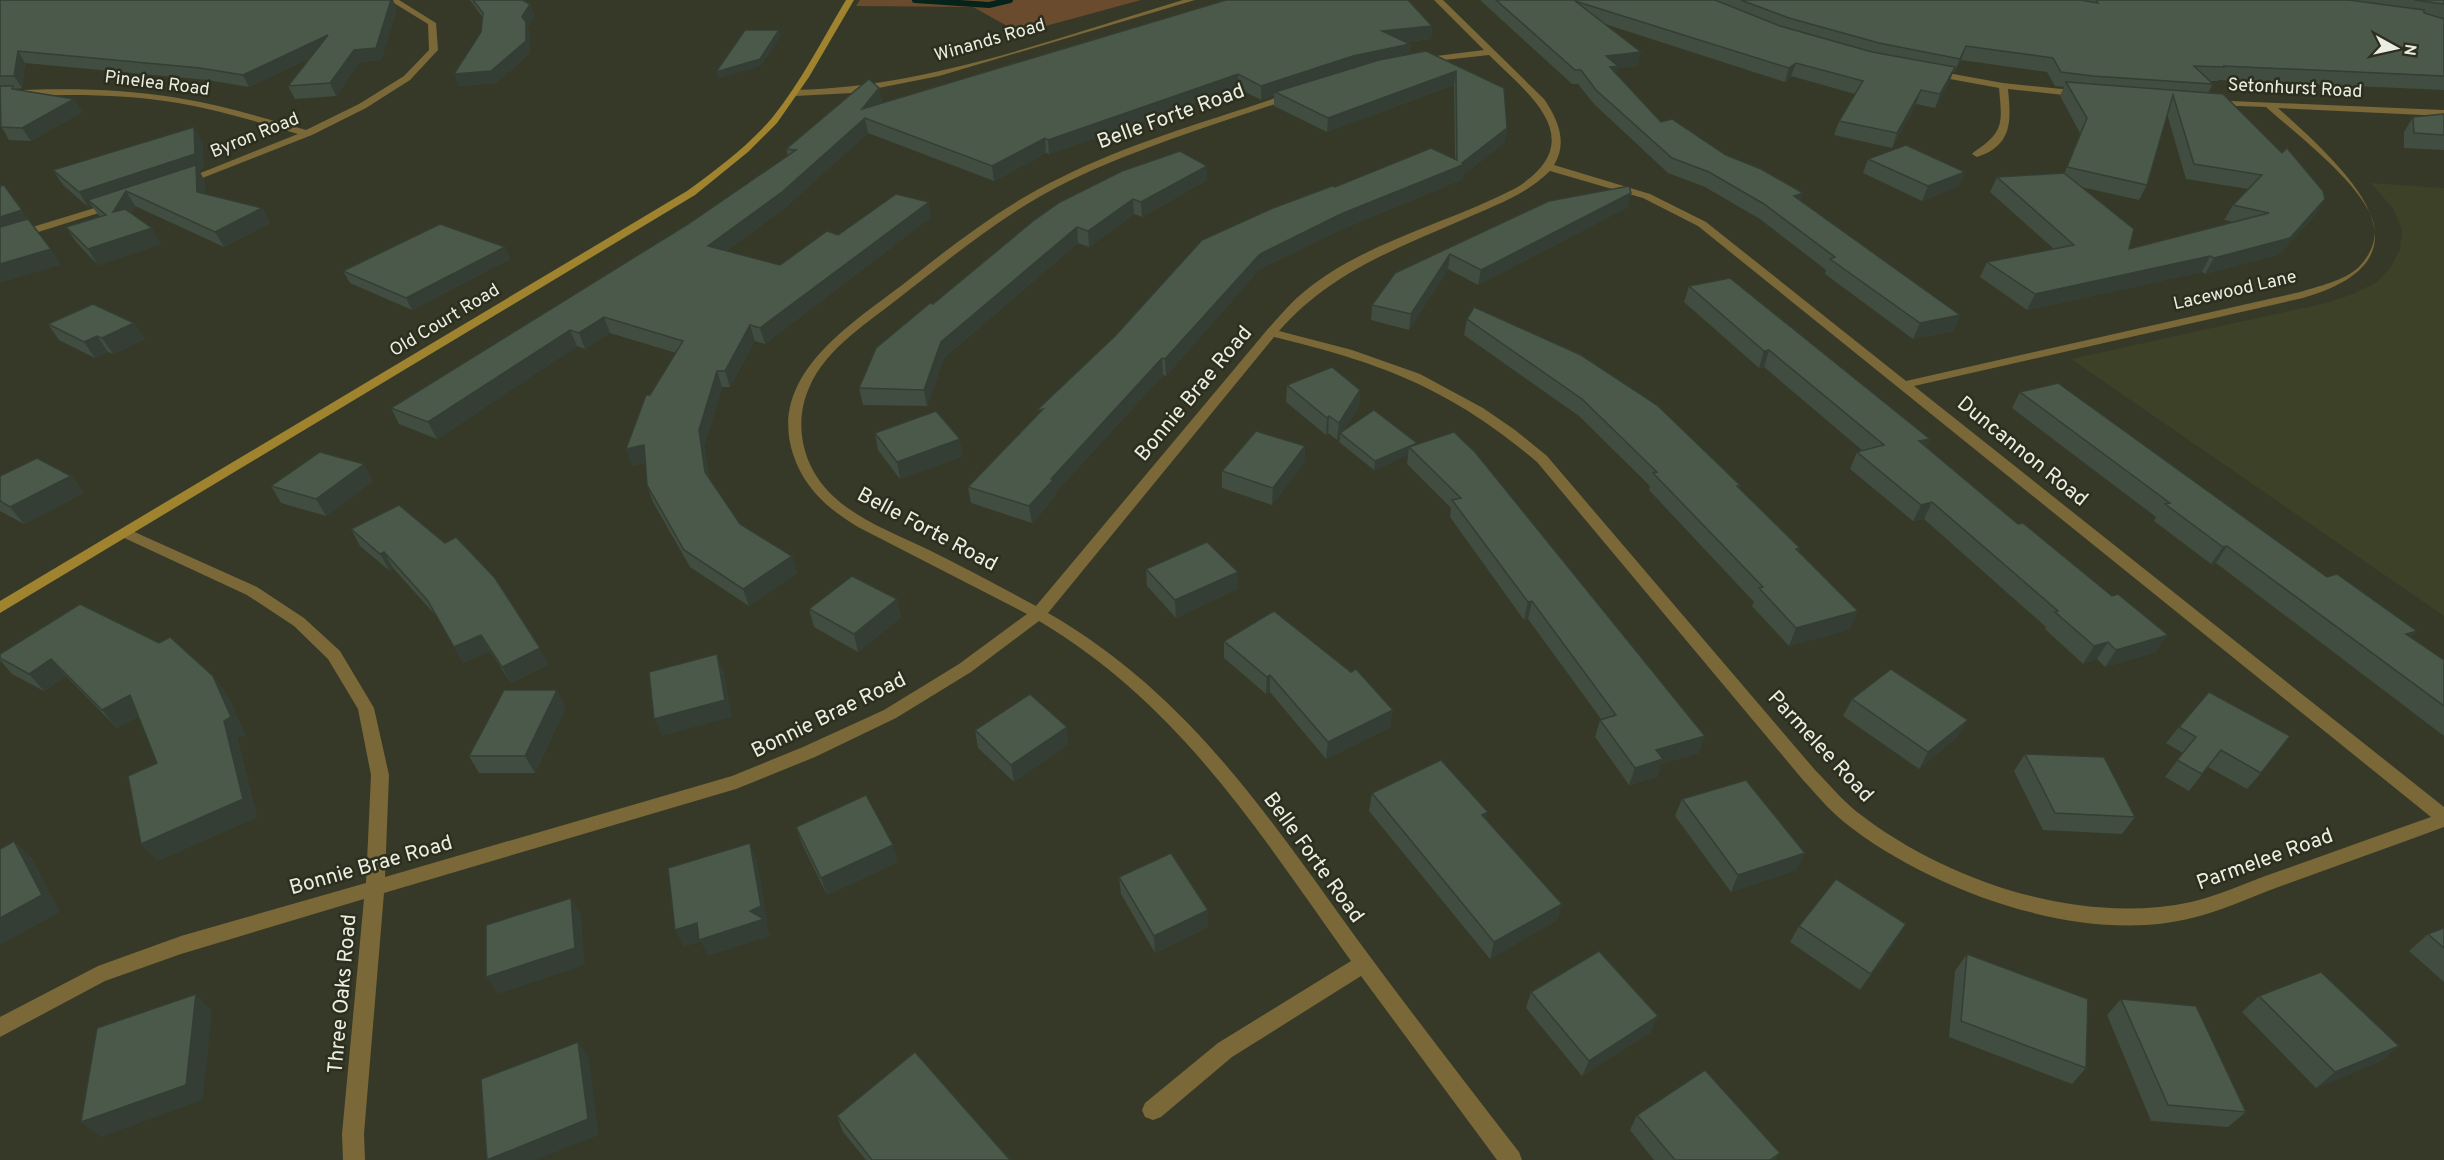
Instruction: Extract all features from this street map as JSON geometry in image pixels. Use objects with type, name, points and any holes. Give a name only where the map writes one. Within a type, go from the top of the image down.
[{"type":"main road","name":"Old Court Road","points":[[0,608],[663,212],[741,154],[774,122],[795,93],[850,1]]},
{"type":"street","name":"Byron Road","points":[[168,187],[306,134],[393,90],[418,71],[434,50],[436,32],[428,19],[413,7],[393,0]]},
{"type":"street","name":"Winands Road","points":[[795,93],[845,92],[899,82],[988,60],[1191,0]]},
{"type":"street","points":[[1438,0],[1541,100],[1553,118],[1556,134],[1555,151],[1548,167]]},
{"type":"street","points":[[1407,63],[1491,52]]},
{"type":"street","points":[[1923,72],[2003,86],[2093,95]]},
{"type":"street","points":[[1977,154],[1998,141],[2006,129],[2003,86]]},
{"type":"street","name":"Belle Forte Road","points":[[1308,90],[1118,157],[1067,178],[1021,202],[976,232],[848,333],[819,363],[802,388],[795,415],[795,444],[807,475],[830,501],[864,523],[1039,613],[1131,677],[1183,727],[1232,781],[1510,1160]]},
{"type":"street","name":"Pinelea Road","points":[[0,94],[110,94],[155,98],[224,110],[306,134]]},
{"type":"street","name":"Setonhurst Road","points":[[2198,101],[2444,113]]},
{"type":"street","name":"Lacewood Lane","points":[[1903,385],[2302,295],[2361,271],[2374,256],[2379,241],[2379,223],[2371,203],[2353,182],[2269,105]]},
{"type":"street","name":"Bonnie Brae Road","points":[[0,1028],[98,975],[181,945],[375,886],[736,782],[810,752],[900,708],[965,668],[1039,613],[1271,333],[1307,295],[1343,270],[1498,200],[1528,183],[1548,167]]},
{"type":"street","name":"Duncannon Road","points":[[1548,167],[1632,189],[1680,210],[1702,224],[2444,818]]},
{"type":"street","points":[[0,241],[123,202]]},
{"type":"street","name":"Parmelee Road","points":[[1271,333],[1336,348],[1411,374],[1480,409],[1511,431],[1542,459],[1809,775],[1850,816],[1885,840],[1979,887],[2036,907],[2087,916],[2144,917],[2192,910],[2444,818]]},
{"type":"street","name":"Three Oaks Road","points":[[125,533],[252,591],[299,622],[334,655],[366,708],[380,775],[375,886],[353,1134],[354,1160]]},
{"type":"street","points":[[1153,1110],[1226,1050],[1364,964]]},
{"type":"shaded area","points":[[860,0],[1141,0],[1020,33],[973,7],[856,6]]},
{"type":"shaded area","points":[[2371,183],[2444,188],[2444,616],[2071,359],[2326,303],[2353,294],[2377,282],[2390,268],[2400,249],[2402,230],[2394,210]]},
{"type":"building","points":[[0,0],[391,0],[376,48],[354,50],[330,83],[288,86],[328,35],[243,75],[200,68],[18,51],[14,76],[0,76]]},
{"type":"building","points":[[473,0],[522,0],[530,4],[522,17],[526,22],[526,41],[491,71],[454,74],[481,32],[483,13]]},
{"type":"building","points":[[1226,0],[1408,0],[1432,26],[1382,31],[1410,44],[1353,56],[1261,86],[1238,74],[1048,140],[1045,138],[992,166],[865,118],[782,192],[708,246],[780,265],[827,231],[838,235],[896,194],[929,202],[760,328],[750,325],[725,371],[717,371],[699,430],[705,472],[740,524],[792,556],[743,589],[684,550],[647,485],[644,445],[626,449],[646,395],[650,395],[683,341],[604,317],[579,333],[570,330],[428,422],[391,408],[688,224],[796,150],[786,149],[869,79],[879,88],[862,109]]},
{"type":"building","points":[[1496,0],[1715,0],[1780,26],[1872,52],[1955,67],[1940,94],[1921,90],[1897,133],[1839,121],[1863,81],[1796,63],[1789,68],[1575,1],[1641,52],[1606,56],[1618,66],[1610,67],[1661,122],[1672,119],[1726,155],[1761,169],[1803,193],[1794,196],[1960,315],[1920,323],[1830,259],[1835,257],[1764,204],[1709,172],[1672,158],[1596,90],[1581,70],[1575,70]]},
{"type":"building","points":[[1741,0],[2080,0],[2098,3],[2096,0],[2349,0],[2424,10],[2424,13],[2444,19],[2444,76],[2194,66],[2213,84],[2093,76],[2061,72],[2053,58],[1966,46],[1960,59],[1879,43],[1789,18]]},
{"type":"building","points":[[2414,0],[2444,0],[2444,4]]},
{"type":"building","points":[[745,30],[779,30],[760,59],[716,72]]},
{"type":"building","points":[[1426,51],[1504,88],[1507,128],[1462,163],[1465,164],[1341,214],[1260,254],[1165,359],[1162,358],[1051,479],[1053,480],[1029,506],[968,487],[1043,409],[1036,411],[1115,336],[1202,240],[1273,208],[1332,186],[1335,187],[1431,148],[1457,160],[1456,71],[1328,118],[1275,92],[1379,60]]},
{"type":"building","points":[[2066,82],[2223,94],[2282,153],[2287,148],[2323,191],[2325,199],[2290,238],[2214,258],[2210,256],[2035,294],[1987,262],[2074,245],[1997,177],[2064,173],[2134,229],[2129,249],[2269,213],[2233,205],[2262,175],[2194,164],[2173,95],[2147,185],[2067,167],[2087,118]]},
{"type":"building","points":[[0,86],[13,86],[12,89],[74,99],[22,128],[1,127]]},
{"type":"building","points":[[2444,114],[2444,135],[2414,133],[2413,117]]},
{"type":"building","points":[[194,127],[195,154],[79,192],[53,170]]},
{"type":"building","points":[[1906,145],[1965,172],[1928,186],[1868,159]]},
{"type":"building","points":[[1180,151],[1207,166],[1141,202],[1133,199],[1088,231],[1077,227],[941,342],[924,390],[859,388],[876,348],[1033,221],[1060,202],[1122,171]]},
{"type":"building","points":[[196,165],[197,192],[262,208],[215,232],[126,191],[113,212],[125,209],[152,228],[88,249],[66,227],[106,215],[88,200]]},
{"type":"building","points":[[4,185],[22,210],[0,217],[0,186]]},
{"type":"building","points":[[1629,186],[1631,193],[1481,270],[1450,254],[1411,314],[1372,305],[1395,273],[1549,201]]},
{"type":"building","points":[[28,219],[51,249],[0,264],[0,227]]},
{"type":"building","points":[[440,224],[505,247],[406,298],[343,271]]},
{"type":"building","points":[[1730,278],[1930,439],[1919,441],[2018,524],[2023,523],[2112,596],[2118,594],[2168,635],[2116,650],[2108,642],[2094,646],[2055,612],[2058,611],[1932,502],[1921,505],[1857,452],[1884,445],[1769,350],[1764,351],[1689,286]]},
{"type":"building","points":[[93,304],[134,323],[102,338],[97,336],[84,342],[48,324]]},
{"type":"building","points":[[1474,307],[1581,355],[1657,405],[1740,485],[1737,486],[1800,548],[1796,549],[1858,611],[1796,628],[1759,588],[1763,587],[1653,473],[1657,472],[1582,399],[1467,319]]},
{"type":"building","points":[[1332,367],[1360,390],[1339,423],[1329,416],[1327,418],[1287,385]]},
{"type":"building","points":[[2058,383],[2327,577],[2337,574],[2417,631],[2406,634],[2444,660],[2444,706],[2227,546],[2223,547],[2165,504],[2170,503],[2020,392]]},
{"type":"building","points":[[1374,410],[1417,443],[1375,461],[1340,433]]},
{"type":"building","points":[[936,411],[960,439],[897,462],[875,433]]},
{"type":"building","points":[[1256,431],[1305,446],[1273,488],[1222,471]]},
{"type":"building","points":[[1454,432],[1475,452],[1705,736],[1656,750],[1663,759],[1635,768],[1600,720],[1616,715],[1532,601],[1528,602],[1452,500],[1461,498],[1409,447]]},
{"type":"building","points":[[320,452],[364,464],[316,499],[271,486]]},
{"type":"building","points":[[37,458],[71,476],[10,507],[0,501],[0,476]]},
{"type":"building","points":[[399,505],[445,543],[456,537],[495,578],[540,648],[502,667],[481,635],[454,647],[428,601],[384,552],[380,554],[351,529]]},
{"type":"building","points":[[1207,542],[1238,572],[1175,600],[1146,569]]},
{"type":"building","points":[[852,576],[897,599],[854,634],[809,609]]},
{"type":"building","points":[[80,604],[159,643],[170,637],[213,676],[231,717],[224,721],[243,799],[141,844],[128,776],[157,763],[130,695],[102,710],[51,659],[29,674],[0,658],[0,654]]},
{"type":"building","points":[[1274,611],[1351,672],[1356,669],[1393,710],[1328,742],[1270,675],[1267,677],[1224,641]]},
{"type":"building","points":[[717,654],[725,700],[654,719],[649,672]]},
{"type":"building","points":[[1891,669],[1968,720],[1928,752],[1852,699]]},
{"type":"building","points":[[504,690],[557,690],[525,756],[469,756]]},
{"type":"building","points":[[2209,692],[2290,736],[2261,773],[2221,750],[2202,774],[2177,760],[2196,737],[2179,727]]},
{"type":"building","points":[[1030,694],[1067,727],[1011,765],[975,730]]},
{"type":"building","points":[[2025,754],[2104,757],[2135,817],[2055,813]]},
{"type":"building","points":[[1441,760],[1488,812],[1482,815],[1562,904],[1494,942],[1372,793]]},
{"type":"building","points":[[1746,780],[1805,853],[1738,875],[1682,799]]},
{"type":"building","points":[[866,795],[893,845],[821,878],[796,827]]},
{"type":"building","points":[[14,841],[42,895],[0,918],[0,849]]},
{"type":"building","points":[[750,843],[761,906],[750,911],[764,919],[699,940],[697,923],[675,930],[668,868]]},
{"type":"building","points":[[1171,853],[1208,910],[1154,936],[1119,877]]},
{"type":"building","points":[[1836,879],[1906,924],[1871,974],[1799,926]]},
{"type":"building","points":[[571,898],[575,948],[486,977],[486,925]]},
{"type":"building","points":[[2444,928],[2444,948],[2428,934]]},
{"type":"building","points":[[1599,951],[1658,1016],[1589,1061],[1531,992]]},
{"type":"building","points":[[1967,954],[2088,999],[2086,1068],[1961,1021]]},
{"type":"building","points":[[2321,972],[2399,1046],[2335,1072],[2259,996]]},
{"type":"building","points":[[196,994],[186,1085],[81,1122],[97,1028]]},
{"type":"building","points":[[2121,999],[2196,1006],[2246,1112],[2168,1105]]},
{"type":"building","points":[[578,1042],[588,1119],[487,1160],[481,1079]]},
{"type":"building","points":[[915,1052],[1010,1160],[872,1160],[837,1116]]},
{"type":"building","points":[[1705,1070],[1780,1153],[1770,1160],[1675,1160],[1637,1115]]},
{"type":"waterway","points":[[915,0],[989,5],[1010,0]]}]
